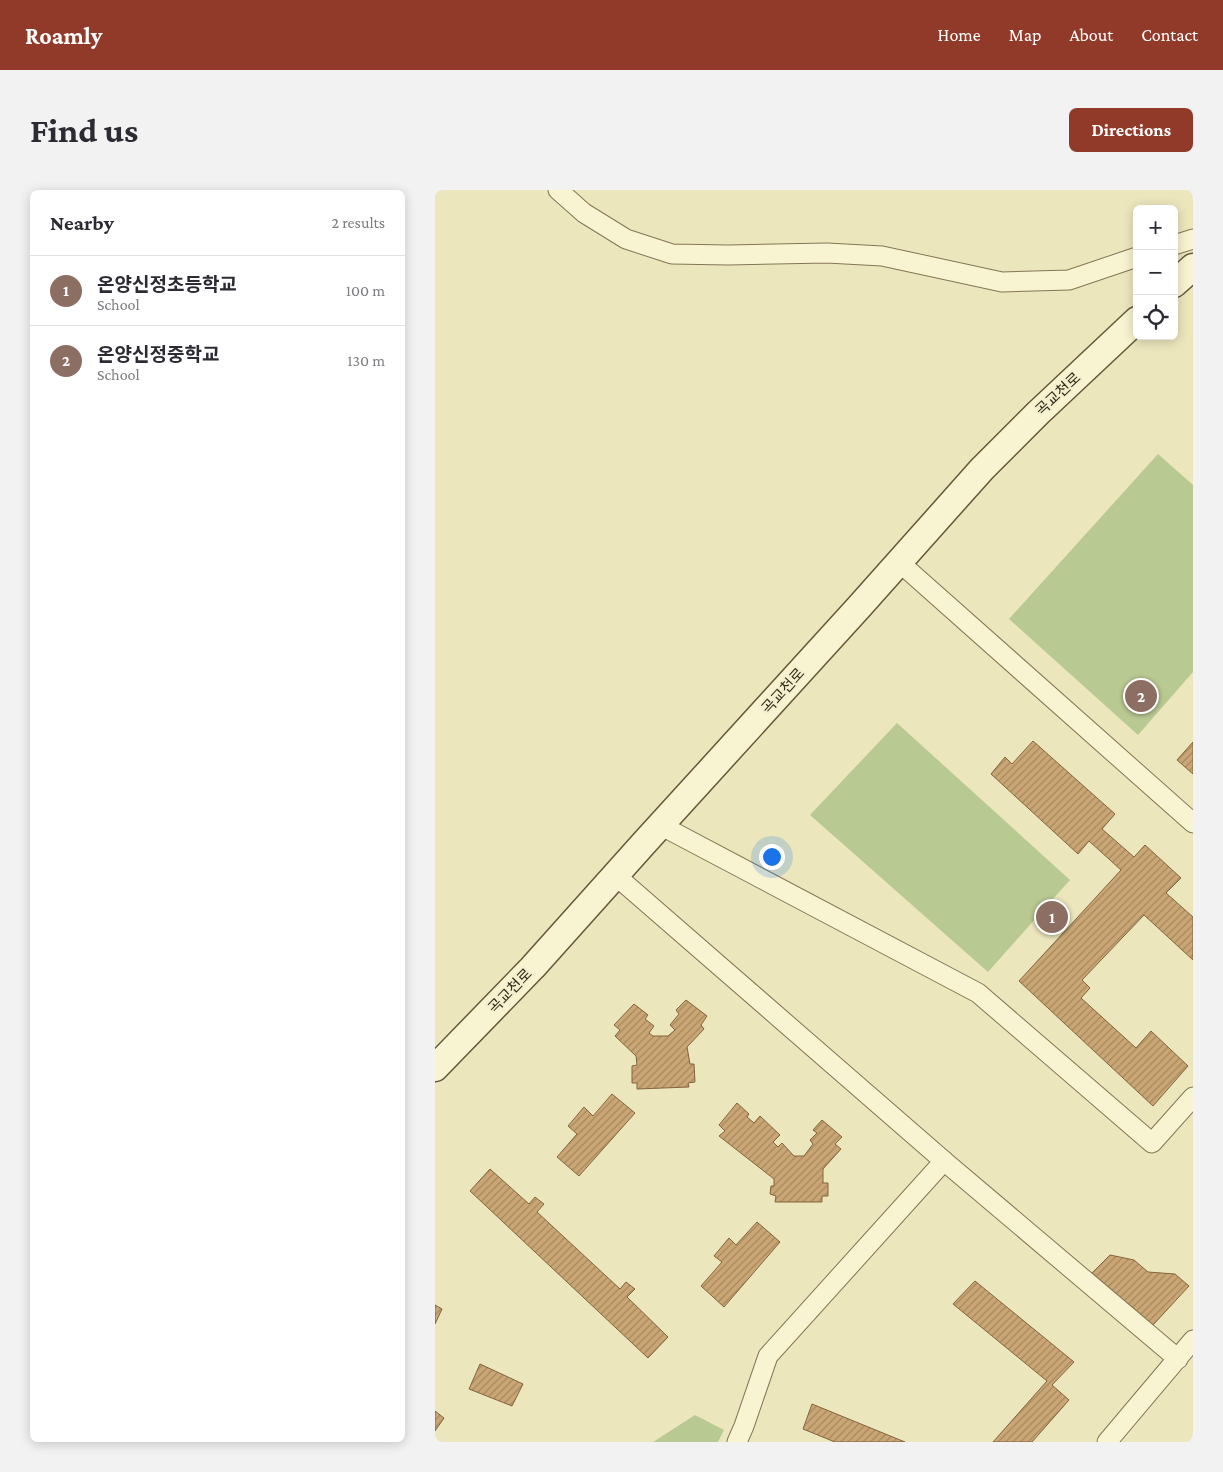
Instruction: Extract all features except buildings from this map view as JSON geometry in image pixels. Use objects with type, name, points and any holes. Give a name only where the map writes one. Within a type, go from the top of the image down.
[{"type":"main road","points":[[1178,280],[1193,267]]},
{"type":"main road","name":"곡교천로","points":[[435,1068],[533,967],[982,469],[1038,413],[1133,324]]},
{"type":"street","points":[[558,190],[584,213],[626,239],[672,254],[827,253],[882,256],[1002,282],[1069,280],[1133,259]]},
{"type":"street","points":[[1178,244],[1193,239]]},
{"type":"street","points":[[899,562],[1193,823]]},
{"type":"street","points":[[660,825],[978,993],[1152,1143],[1193,1097]]},
{"type":"street","points":[[615,875],[943,1161],[1178,1359]]},
{"type":"street","points":[[737,1442],[745,1426],[768,1356],[943,1161]]},
{"type":"street","points":[[1107,1442],[1193,1340]]},
{"type":"green space","points":[[1158,454],[1193,485],[1193,672],[1138,735],[1009,619]]},
{"type":"green space","points":[[897,723],[1070,880],[988,972],[810,815]]},
{"type":"green space","points":[[695,1415],[724,1430],[718,1442],[653,1442]]},
{"type":"place","name":"온양신정중학교","points":[[1141,696]]},
{"type":"place","name":"온양신정초등학교","points":[[1052,917]]}]
